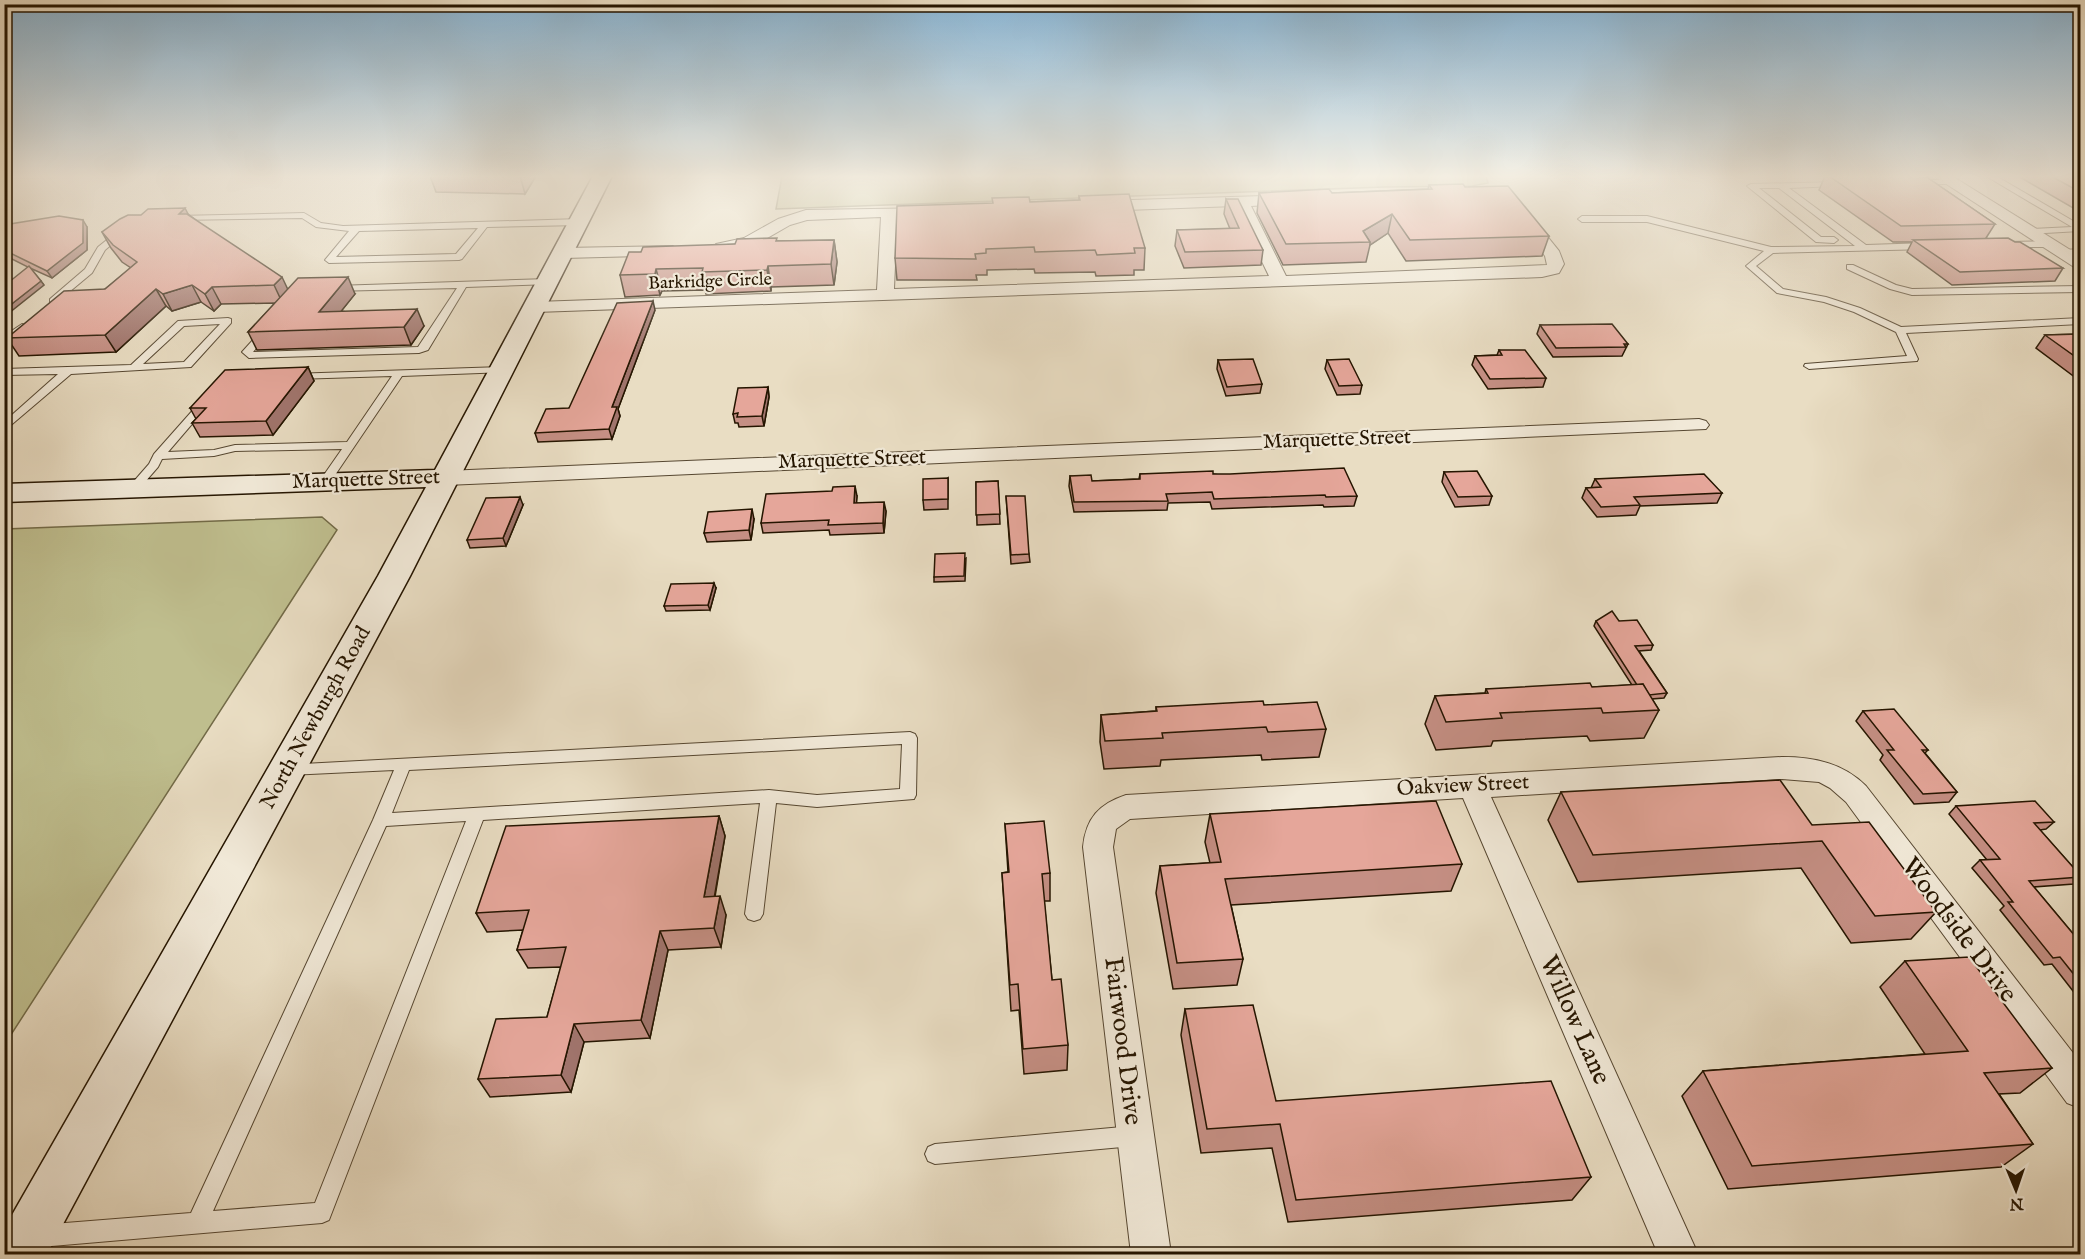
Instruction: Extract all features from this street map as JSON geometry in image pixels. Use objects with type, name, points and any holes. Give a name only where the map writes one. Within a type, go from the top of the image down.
[{"type":"main road","name":"North Newburgh Road","points":[[24,1246],[446,478],[573,235]]},
{"type":"main road","name":"Marquette Street","points":[[4,493],[446,478]]},
{"type":"street","name":"Barkridge Circle","points":[[710,248],[749,242],[762,235]]},
{"type":"street","points":[[885,296],[888,235]]},
{"type":"street","points":[[1257,235],[1280,282]]},
{"type":"street","name":"Barkridge Circle","points":[[536,307],[1280,282],[1542,272],[1553,269],[1556,264],[1553,255],[1537,235]]},
{"type":"street","points":[[2035,235],[2050,244],[2072,252],[2080,263]]},
{"type":"street","name":"Barkridge Circle","points":[[564,253],[690,250]]},
{"type":"street","name":"Marquette Street","points":[[446,478],[1699,424]]},
{"type":"street","name":"Oakview Street","points":[[1100,826],[1112,813],[1126,807],[1782,768],[1808,768],[1833,775]]},
{"type":"street","name":"Woodside Drive","points":[[1833,775],[1856,794],[2080,1090]]},
{"type":"street","name":"Willow Lane","points":[[1472,786],[1678,1254]]},
{"type":"street","name":"Fairwood Drive","points":[[1100,826],[1098,847],[1150,1254]]},
{"type":"lane","points":[[45,307],[89,271],[101,249],[121,235]]},
{"type":"lane","points":[[351,235],[329,260],[459,257],[477,235]]},
{"type":"lane","points":[[1710,235],[1771,250],[1934,246]]},
{"type":"lane","points":[[1812,235],[1819,240],[1852,240]]},
{"type":"lane","points":[[1845,235],[1864,248]]},
{"type":"lane","points":[[1993,245],[2050,244]]},
{"type":"lane","points":[[1771,250],[1750,266],[1780,291],[1826,300],[1857,310],[1899,330],[2080,321]]},
{"type":"lane","points":[[1850,267],[1893,287],[1912,292],[2080,289]]},
{"type":"lane","points":[[326,290],[549,282]]},
{"type":"lane","points":[[270,326],[248,352],[249,355],[419,350],[424,348],[463,285]]},
{"type":"lane","points":[[4,341],[29,321]]},
{"type":"lane","points":[[4,372],[68,371],[134,368],[187,365],[228,321],[181,323],[134,368]]},
{"type":"lane","points":[[1809,366],[1913,360],[1899,330]]},
{"type":"lane","points":[[285,376],[502,370]]},
{"type":"lane","points":[[4,428],[68,371]]},
{"type":"lane","points":[[325,482],[399,373]]},
{"type":"lane","points":[[134,488],[154,465],[158,456],[212,395]]},
{"type":"lane","points":[[158,456],[214,453],[235,448],[350,445]]},
{"type":"lane","points":[[288,769],[910,738],[908,795],[817,801],[769,796],[381,819]]},
{"type":"lane","points":[[197,1223],[404,764]]},
{"type":"lane","points":[[754,914],[769,796]]},
{"type":"lane","points":[[24,1246],[197,1223],[322,1213],[477,814]]},
{"type":"lane","points":[[935,1154],[1136,1136]]},
{"type":"shaded area","points":[[322,517],[337,530],[5,1044],[5,529]]},
{"type":"building","points":[[4,235],[83,235],[83,243],[47,271],[4,250]]},
{"type":"building","points":[[104,235],[218,235],[282,277],[274,285],[212,287],[205,294],[192,285],[163,294],[156,289],[105,335],[7,338],[64,291],[105,289],[137,262],[113,245]]},
{"type":"building","points":[[896,235],[1141,235],[1145,248],[1134,248],[1135,253],[1097,255],[1095,250],[1035,252],[1034,247],[986,249],[986,253],[975,254],[976,259],[895,258]]},
{"type":"building","points":[[1179,235],[1256,235],[1263,250],[1185,252]]},
{"type":"building","points":[[1281,235],[1365,235],[1370,242],[1286,244]]},
{"type":"building","points":[[1406,235],[1549,236],[1410,240]]},
{"type":"building","points":[[777,238],[776,241],[834,240],[831,264],[768,266],[767,270],[702,272],[703,268],[656,269],[655,274],[620,275],[629,252],[641,252],[643,247],[735,244],[737,239]]},
{"type":"building","points":[[2008,238],[2020,242],[2063,268],[1960,272],[1913,240]]},
{"type":"building","points":[[29,266],[41,281],[4,310],[4,286]]},
{"type":"building","points":[[348,277],[319,312],[417,309],[404,327],[248,332],[298,278]]},
{"type":"building","points":[[653,301],[612,407],[617,407],[609,429],[535,433],[546,409],[569,408],[617,303]]},
{"type":"building","points":[[1612,324],[1628,344],[1624,344],[1626,347],[1556,348],[1540,325]]},
{"type":"building","points":[[2080,334],[2080,360],[2045,335]]},
{"type":"building","points":[[1499,350],[1525,350],[1546,378],[1490,379],[1475,356],[1502,355]]},
{"type":"building","points":[[1253,359],[1262,384],[1227,387],[1218,360]]},
{"type":"building","points":[[1349,359],[1362,385],[1339,386],[1327,360]]},
{"type":"building","points":[[308,367],[266,421],[192,423],[206,408],[190,408],[225,370]]},
{"type":"building","points":[[768,387],[762,416],[737,417],[738,413],[733,414],[738,388]]},
{"type":"building","points":[[1344,468],[1357,496],[1214,499],[1212,492],[1166,494],[1168,501],[1074,502],[1070,476],[1091,475],[1092,481],[1140,479],[1140,474],[1213,471],[1213,474],[1230,474]]},
{"type":"building","points":[[1477,471],[1492,496],[1458,497],[1444,472]]},
{"type":"building","points":[[1704,474],[1722,493],[1634,497],[1640,505],[1601,507],[1586,488],[1601,487],[1595,479]]},
{"type":"building","points":[[948,478],[948,499],[923,500],[923,479]]},
{"type":"building","points":[[998,481],[1000,514],[976,515],[976,482]]},
{"type":"building","points":[[855,486],[854,503],[884,502],[883,523],[828,525],[829,520],[761,523],[766,494],[832,491],[833,487]]},
{"type":"building","points":[[1006,496],[1025,496],[1029,554],[1011,555]]},
{"type":"building","points":[[520,497],[503,538],[467,540],[486,498]]},
{"type":"building","points":[[752,509],[749,530],[704,533],[708,512]]},
{"type":"building","points":[[965,553],[964,576],[934,577],[935,554]]},
{"type":"building","points":[[714,583],[708,605],[664,606],[671,584]]},
{"type":"building","points":[[1612,611],[1619,621],[1637,620],[1653,645],[1635,646],[1667,693],[1649,695],[1643,684],[1637,685],[1596,621]]},
{"type":"building","points":[[1590,683],[1592,687],[1643,684],[1659,710],[1603,713],[1601,708],[1500,713],[1502,718],[1446,722],[1435,696],[1488,693],[1486,689]]},
{"type":"building","points":[[1263,701],[1264,705],[1317,702],[1326,729],[1268,732],[1266,727],[1162,733],[1163,738],[1105,741],[1101,715],[1157,711],[1156,707]]},
{"type":"building","points":[[1894,709],[1928,750],[1922,750],[1957,792],[1923,794],[1887,750],[1894,750],[1863,711]]},
{"type":"building","points":[[1780,780],[1812,825],[1869,822],[1936,912],[1875,916],[1822,841],[1593,855],[1561,792]]},
{"type":"building","points":[[1436,801],[1462,864],[1225,879],[1243,959],[1177,963],[1160,866],[1221,862],[1210,814]]},
{"type":"building","points":[[2035,801],[2054,822],[2034,823],[2080,875],[2080,877],[2029,881],[2080,942],[2080,982],[2060,957],[2053,958],[2008,902],[2013,902],[1980,860],[2000,859],[1956,806]]},
{"type":"building","points":[[719,816],[704,897],[720,896],[714,928],[660,931],[641,1020],[574,1024],[561,1075],[478,1079],[496,1019],[547,1017],[566,947],[517,950],[529,910],[476,913],[506,826]]},
{"type":"building","points":[[1044,821],[1050,873],[1042,874],[1052,980],[1061,979],[1068,1045],[1023,1049],[1018,984],[1010,985],[1002,873],[1009,872],[1005,824]]},
{"type":"building","points":[[1969,957],[2052,1068],[1984,1073],[2033,1144],[1752,1166],[1703,1071],[1968,1051],[1905,961]]},
{"type":"building","points":[[1253,1005],[1276,1101],[1551,1081],[1591,1177],[1296,1200],[1280,1124],[1207,1129],[1185,1009]]}]
